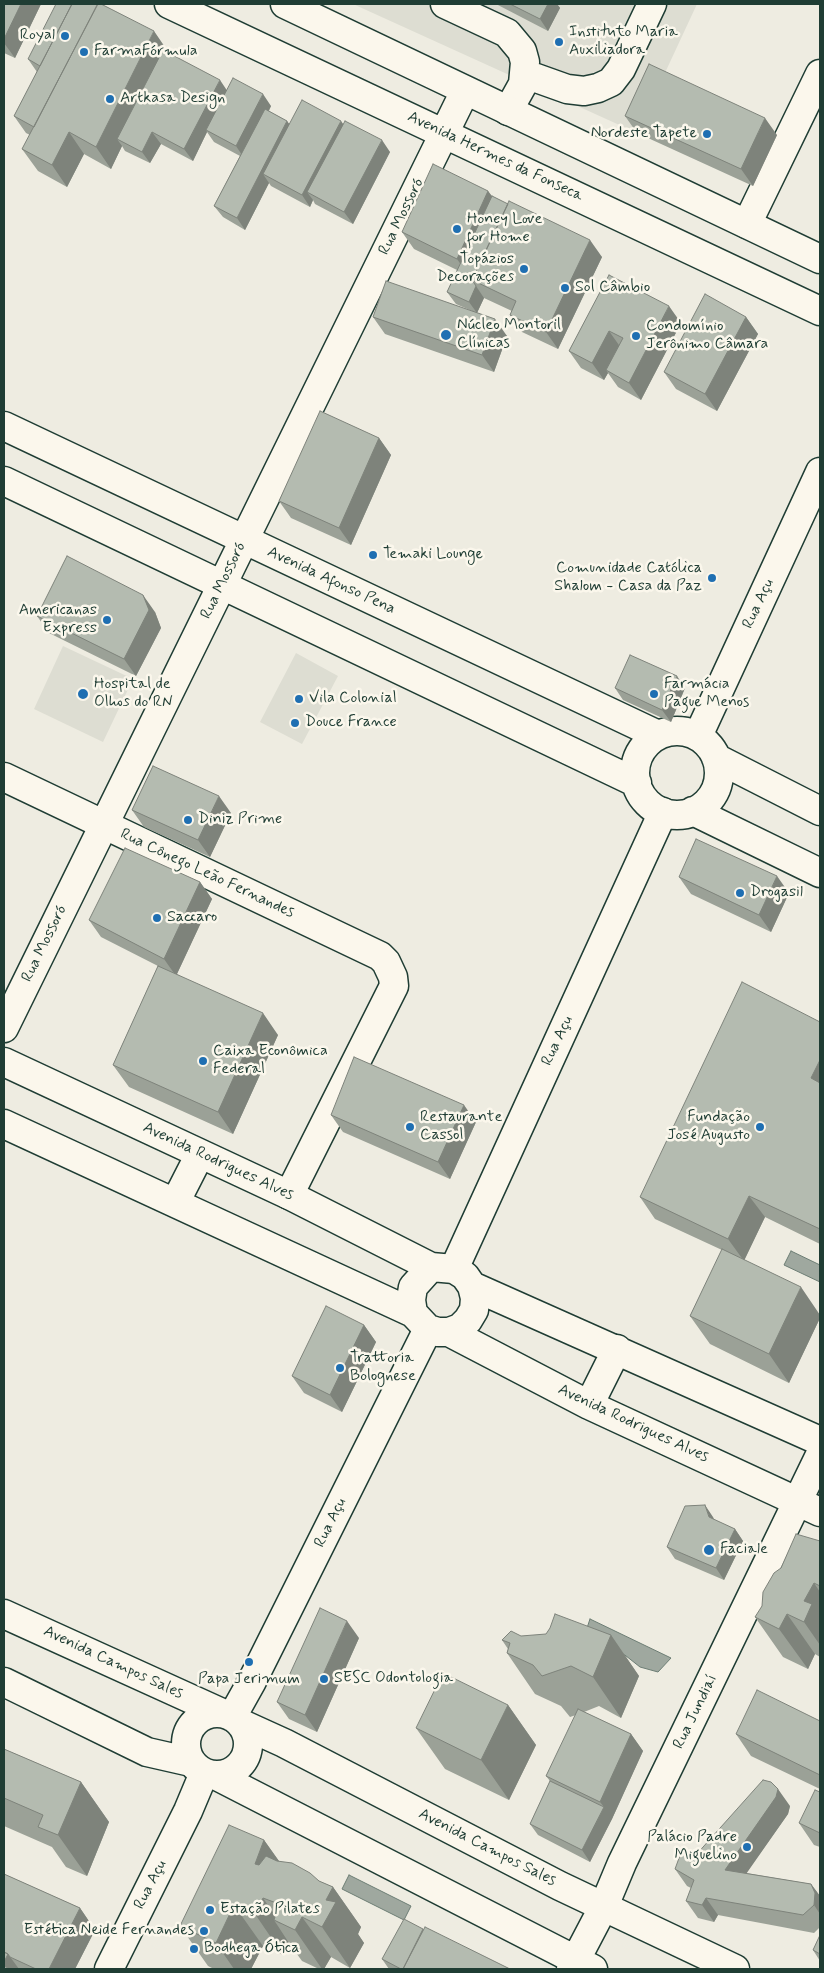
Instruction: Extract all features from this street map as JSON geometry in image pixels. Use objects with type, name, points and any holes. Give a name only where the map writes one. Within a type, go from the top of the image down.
[{"type":"main road","name":"Avenida Hermes da Fonseca","points":[[169,4],[820,311]]},
{"type":"main road","points":[[285,4],[820,259]]},
{"type":"main road","points":[[445,4],[511,37],[522,51],[526,62],[523,84],[508,111]]},
{"type":"main road","points":[[525,74],[567,89],[584,91],[598,88],[611,82],[621,69],[652,4]]},
{"type":"main road","points":[[748,224],[820,74]]},
{"type":"main road","name":"Rua Mossoró","points":[[4,1028],[465,91]]},
{"type":"main road","name":"Avenida Afonso Pena","points":[[4,426],[658,735]]},
{"type":"main road","name":"Rua Açu","points":[[698,736],[820,472]]},
{"type":"main road","points":[[4,480],[637,783]]},
{"type":"main road","points":[[671,731],[685,731],[698,736],[709,745],[716,758],[719,772],[717,786],[711,797],[693,811],[676,814],[663,812],[647,800],[637,783],[636,770],[639,756],[647,744],[658,735],[671,731]]},
{"type":"main road","points":[[716,758],[820,811]]},
{"type":"main road","name":"Rua Cônego Leão Fernandes","points":[[4,777],[380,956],[390,969],[394,986],[289,1195]]},
{"type":"main road","points":[[693,811],[820,873]]},
{"type":"main road","name":"Rua Açu","points":[[452,1274],[663,812]]},
{"type":"main road","name":"Avenida Rodrigues Alves","points":[[4,1062],[289,1195],[452,1274],[820,1441]]},
{"type":"main road","name":"Avenida Rodrigues Alves","points":[[4,1124],[175,1203],[430,1325],[589,1406],[809,1507]]},
{"type":"main road","points":[[175,1203],[200,1154]]},
{"type":"main road","points":[[452,1274],[475,1298],[474,1310],[460,1328],[430,1325],[411,1300],[413,1287],[452,1274]]},
{"type":"main road","name":"Rua Açu","points":[[231,1718],[252,1683],[430,1325]]},
{"type":"main road","points":[[589,1406],[616,1349]]},
{"type":"main road","name":"Rua Jundiaí","points":[[580,1966],[622,1863],[809,1507],[820,1455]]},
{"type":"main road","name":"Avenida Campos Sales","points":[[4,1614],[231,1718],[604,1906],[735,1969]]},
{"type":"main road","points":[[4,1682],[147,1752],[204,1771],[580,1966]]},
{"type":"main road","points":[[202,1717],[231,1718],[248,1742],[248,1752],[236,1770],[204,1771],[187,1753],[186,1742],[194,1724],[202,1717]]},
{"type":"main road","name":"Rua Açu","points":[[109,1969],[188,1811],[204,1771]]},
{"type":"shaded area","name":"Instituto Maria Auxiliadora","points":[[353,4],[697,4],[637,133]]},
{"type":"shaded area","name":"Hospital de Olhos do RN","points":[[63,646],[133,679],[103,742],[34,709]]},
{"type":"shaded area","name":"Vila Colonial","points":[[296,653],[338,676],[302,744],[260,722]]},
{"type":"shaded area","points":[[791,1251],[820,1265],[820,1282],[784,1265]]},
{"type":"shaded area","points":[[590,1619],[671,1658],[658,1672],[640,1667],[616,1648],[585,1634]]},
{"type":"shaded area","points":[[349,1875],[411,1906],[404,1920],[342,1889]]},
{"type":"building","points":[[4,4],[21,4],[4,39]]},
{"type":"building","points":[[56,4],[72,4],[40,66],[28,59]]},
{"type":"building","points":[[72,4],[97,5],[34,127],[14,116]]},
{"type":"building","points":[[98,4],[154,31],[96,147],[69,132],[52,165],[22,149]]},
{"type":"building","points":[[510,4],[548,4],[540,19]]},
{"type":"building","points":[[163,50],[220,80],[184,149],[152,132],[142,152],[117,139]]},
{"type":"building","name":"Nordeste Tapete","points":[[649,64],[765,118],[741,169],[625,116]]},
{"type":"building","points":[[233,78],[263,94],[236,146],[206,130]]},
{"type":"building","points":[[302,100],[341,121],[302,195],[263,174]]},
{"type":"building","points":[[265,109],[287,121],[237,218],[214,206]]},
{"type":"building","points":[[345,121],[382,140],[344,212],[307,192]]},
{"type":"building","name":"Honey Love for Home","points":[[433,164],[488,191],[457,259],[402,232]]},
{"type":"building","points":[[492,196],[508,204],[472,280],[476,286],[469,302],[447,292]]},
{"type":"building","points":[[509,201],[590,240],[546,332],[510,315],[516,301],[472,280]]},
{"type":"building","points":[[609,275],[669,306],[629,383],[606,370],[623,338],[609,331],[592,363],[569,351]]},
{"type":"building","points":[[386,281],[495,319],[482,355],[373,317]]},
{"type":"building","points":[[705,294],[746,317],[705,394],[664,372]]},
{"type":"building","points":[[320,411],[379,438],[339,528],[279,501]]},
{"type":"building","name":"Americanas Express","points":[[67,556],[143,595],[149,610],[124,659],[37,616]]},
{"type":"building","name":"Farmácia Pague Menos","points":[[630,655],[677,676],[662,710],[615,688]]},
{"type":"building","points":[[153,766],[219,796],[198,840],[132,810]]},
{"type":"building","name":"Drogasil","points":[[696,839],[777,876],[759,915],[679,877]]},
{"type":"building","name":"Saccaro","points":[[125,848],[200,882],[164,959],[89,920]]},
{"type":"building","name":"Caixa Econômica Federal","points":[[158,966],[263,1013],[218,1112],[113,1065]]},
{"type":"building","name":"Fundação José Augusto","points":[[742,982],[820,1022],[820,1060],[811,1078],[820,1083],[820,1229],[749,1196],[728,1239],[640,1197]]},
{"type":"building","name":"Restaurante Cassol","points":[[354,1057],[464,1105],[438,1162],[331,1115]]},
{"type":"building","points":[[722,1249],[801,1287],[769,1354],[690,1316]]},
{"type":"building","points":[[326,1306],[364,1325],[330,1395],[292,1376]]},
{"type":"building","name":"Faciale","points":[[705,1505],[709,1517],[735,1529],[716,1568],[667,1547],[685,1506]]},
{"type":"building","points":[[796,1534],[820,1541],[820,1586],[814,1583],[804,1601],[812,1604],[804,1622],[787,1614],[779,1629],[755,1617],[762,1606],[763,1592],[774,1573],[781,1568]]},
{"type":"building","points":[[320,1608],[347,1621],[305,1715],[277,1702]]},
{"type":"building","points":[[555,1614],[611,1635],[593,1677],[571,1666],[542,1676],[533,1665],[507,1653],[510,1643],[502,1640],[511,1631],[521,1636],[546,1634]]},
{"type":"building","points":[[443,1673],[508,1705],[481,1760],[416,1728]]},
{"type":"building","points":[[757,1690],[820,1721],[820,1775],[736,1734]]},
{"type":"building","points":[[578,1709],[631,1734],[600,1802],[546,1776]]},
{"type":"building","points":[[4,1749],[81,1782],[58,1835],[38,1827],[43,1815],[4,1798]]},
{"type":"building","points":[[763,1780],[771,1782],[778,1789],[776,1797],[725,1870],[811,1884],[815,1893],[814,1905],[803,1915],[706,1898],[702,1905],[686,1901],[694,1880],[675,1869],[682,1850],[695,1856]]},
{"type":"building","points":[[550,1781],[604,1807],[582,1850],[530,1824]]},
{"type":"building","points":[[815,1790],[820,1792],[820,1833],[799,1823]]},
{"type":"building","points":[[229,1825],[264,1840],[255,1864],[259,1865],[266,1856],[277,1861],[292,1863],[310,1873],[319,1881],[333,1887],[326,1900],[336,1902],[322,1927],[302,1917],[295,1930],[274,1920],[279,1904],[263,1898],[255,1914],[234,1905],[216,1943],[180,1926]]},
{"type":"building","points":[[4,1874],[80,1908],[49,1969],[36,1969],[10,1957],[4,1952]]},
{"type":"building","points":[[404,1919],[423,1929],[403,1969],[401,1969],[382,1959]]},
{"type":"building","points":[[425,1927],[510,1969],[403,1969]]},
{"type":"building","points":[[820,1935],[820,1954],[813,1950]]},
{"type":"building","points":[[4,1952],[8,1954],[4,1962]]},
{"type":"place","name":"Royal","points":[[65,36]]},
{"type":"place","name":"Instituto Maria Auxiliadora","points":[[559,42]]},
{"type":"place","name":"FarmaFórmula","points":[[84,52]]},
{"type":"place","name":"Artkasa Design","points":[[110,99]]},
{"type":"place","name":"Nordeste Tapete","points":[[707,134]]},
{"type":"place","name":"Honey Love for Home","points":[[457,229]]},
{"type":"place","name":"Topázios Decorações","points":[[524,269]]},
{"type":"place","name":"Sol Câmbio","points":[[565,288]]},
{"type":"place","name":"Núcleo Montoril Clínicas","points":[[446,335]]},
{"type":"place","name":"Condomínio Jerônimo Câmara","points":[[636,336]]},
{"type":"place","name":"Temaki Lounge","points":[[373,555]]},
{"type":"place","name":"Comunidade Católica Shalom - Casa da Paz","points":[[712,578]]},
{"type":"place","name":"Americanas Express","points":[[107,620]]},
{"type":"place","name":"Hospital de Olhos do RN","points":[[83,694]]},
{"type":"place","name":"Farmácia Pague Menos","points":[[654,694]]},
{"type":"place","name":"Vila Colonial","points":[[299,699]]},
{"type":"place","name":"Douce France","points":[[295,723]]},
{"type":"place","name":"Diniz Prime","points":[[188,820]]},
{"type":"place","name":"Drogasil","points":[[740,893]]},
{"type":"place","name":"Saccaro","points":[[157,918]]},
{"type":"place","name":"Caixa Econômica Federal","points":[[203,1061]]},
{"type":"place","name":"Restaurante Cassol","points":[[410,1127]]},
{"type":"place","name":"Fundação José Augusto","points":[[760,1127]]},
{"type":"place","name":"Trattoria Bolognese","points":[[340,1368]]},
{"type":"place","name":"Faciale","points":[[709,1550]]},
{"type":"place","name":"Papa Jerimum","points":[[249,1662]]},
{"type":"place","name":"SESC Odontologia","points":[[324,1679]]},
{"type":"place","name":"Palácio Padre Miguelino","points":[[747,1847]]},
{"type":"place","name":"Estação Pilates","points":[[210,1910]]},
{"type":"place","name":"Estética Neide Fernandes","points":[[204,1931]]},
{"type":"place","name":"Bodhega Ótica","points":[[194,1949]]}]
